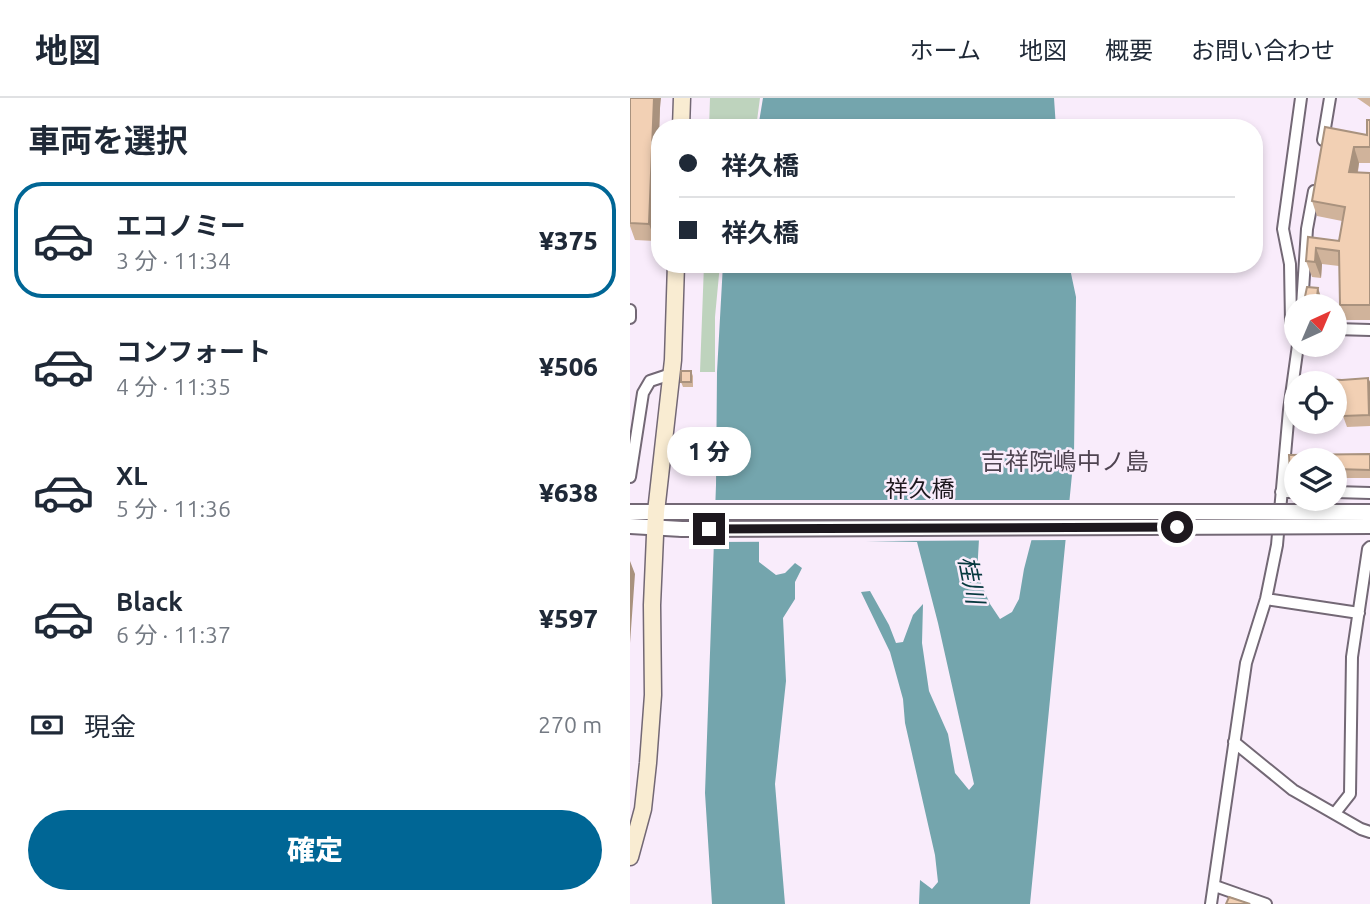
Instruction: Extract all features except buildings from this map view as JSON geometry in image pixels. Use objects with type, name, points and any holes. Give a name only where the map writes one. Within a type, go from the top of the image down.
[{"type":"main road","points":[[681,119],[682,98]]},
{"type":"main road","points":[[630,858],[643,809],[648,763],[653,695],[652,605],[656,520],[671,373],[676,273]]},
{"type":"street","points":[[1291,294],[1290,264],[1283,229],[1301,98]]},
{"type":"street","points":[[1321,151],[1330,98]]},
{"type":"street","points":[[1303,294],[1307,229],[1317,177]]},
{"type":"street","points":[[630,310],[630,318]]},
{"type":"street","points":[[1348,329],[1370,330]]},
{"type":"street","points":[[1211,904],[1246,663],[1266,599],[1277,545],[1296,357]]},
{"type":"street","points":[[630,477],[643,393],[650,382],[671,373]]},
{"type":"street","points":[[1347,492],[1370,493]]},
{"type":"street","points":[[630,512],[656,520]]},
{"type":"street","name":"祥久橋","points":[[656,520],[680,512],[1370,512]]},
{"type":"street","points":[[630,526],[656,520]]},
{"type":"street","name":"祥久橋","points":[[656,520],[682,529],[1370,526]]},
{"type":"street","points":[[1335,813],[1350,794],[1352,657],[1369,548]]},
{"type":"street","points":[[1266,599],[1359,613]]},
{"type":"street","points":[[1234,742],[1293,790],[1370,832]]},
{"type":"street","points":[[1215,886],[1266,904]]},
{"type":"green space","points":[[710,98],[760,98],[757,119],[709,119]]},
{"type":"green space","points":[[704,273],[719,273],[715,317],[715,372],[700,372]]},
{"type":"water","points":[[763,98],[1054,98],[1055,119],[760,119]]},
{"type":"water","name":"桂川","points":[[722,273],[1071,273],[1076,297],[1074,454],[1030,904],[919,904],[920,880],[932,889],[938,882],[935,855],[905,723],[903,699],[890,652],[861,592],[870,591],[896,643],[903,642],[913,615],[923,604],[922,643],[929,691],[948,734],[955,773],[969,790],[974,784],[917,542],[759,539],[759,562],[776,575],[785,573],[795,563],[802,568],[795,582],[795,599],[783,618],[786,681],[775,784],[785,904],[712,904],[705,793],[716,485],[717,372]],"holes":[[[1032,538],[1019,599],[1012,612],[1000,619],[977,574],[979,539]]]},
{"type":"pier","points":[[712,500],[1073,500],[1069,540],[711,542]]},
{"type":"district","name":"吉祥院嶋中ノ島","points":[[1065,462]]},
{"type":"route","points":[[709,529],[1177,527]]}]
